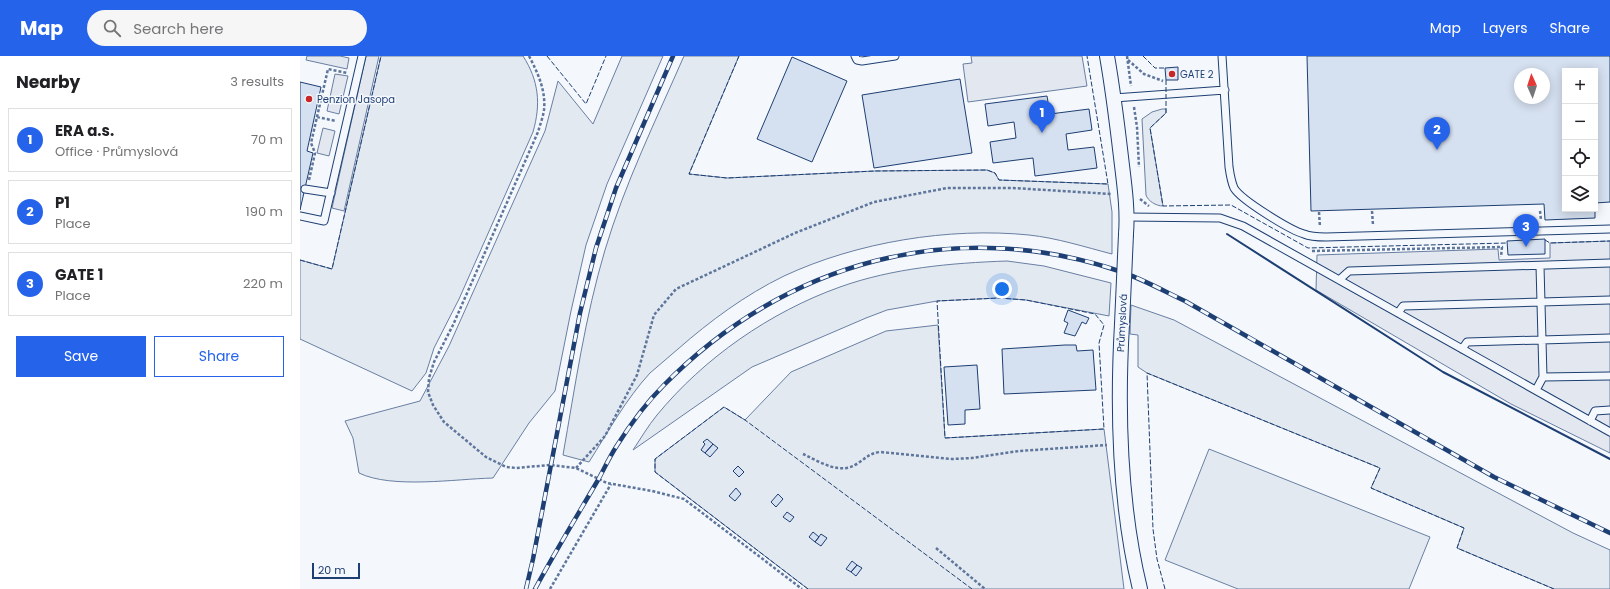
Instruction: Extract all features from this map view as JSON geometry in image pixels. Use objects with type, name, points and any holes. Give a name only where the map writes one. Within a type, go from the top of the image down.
[{"type":"street","name":"Průmyslová","points":[[1107,56],[1114,98],[1126,194],[1127,218],[1119,367],[1122,479],[1133,559],[1140,589]]},
{"type":"lane","points":[[300,216],[324,221],[362,56]]},
{"type":"lane","points":[[855,56],[857,60],[862,61],[895,56]]},
{"type":"lane","points":[[1222,56],[1229,167],[1234,188],[1250,203],[1303,234],[1326,237],[1610,229]]},
{"type":"lane","points":[[1114,98],[1225,90]]},
{"type":"lane","points":[[306,189],[331,193]]},
{"type":"lane","points":[[1127,218],[1210,218],[1231,221],[1243,226],[1610,432]]},
{"type":"lane","points":[[1339,280],[1349,271],[1610,263]]},
{"type":"lane","points":[[1536,390],[1543,377],[1540,266]]},
{"type":"lane","points":[[1398,313],[1403,306],[1610,300]]},
{"type":"lane","points":[[1462,349],[1467,342],[1610,338]]},
{"type":"lane","points":[[1543,377],[1610,376]]},
{"type":"lane","points":[[1590,421],[1595,411],[1610,410]]},
{"type":"path","points":[[529,56],[539,76],[543,93],[544,110],[538,132],[453,325],[434,362],[429,378],[428,392],[433,405],[444,422],[486,457],[506,467],[516,468],[550,465],[576,468],[611,484],[652,491],[684,499],[802,589]]},
{"type":"path","points":[[1127,56],[1132,65],[1144,74],[1163,81]]},
{"type":"path","points":[[306,189],[315,153],[311,143],[328,69],[358,76]]},
{"type":"path","points":[[316,117],[347,124]]},
{"type":"path","points":[[1137,127],[1139,174]]},
{"type":"path","points":[[576,468],[605,436],[637,375],[654,315],[676,289],[795,233],[874,202],[947,188],[1013,188],[1126,194]]},
{"type":"path","points":[[803,454],[834,468],[843,469],[852,467],[873,453],[880,452],[952,459],[972,458],[1019,451],[1122,444]]},
{"type":"path","points":[[550,589],[611,484]]},
{"type":"path","points":[[936,548],[985,589]]},
{"type":"shaded area","points":[[307,56],[340,56],[349,58],[347,69],[306,60]]},
{"type":"shaded area","points":[[366,56],[379,56],[344,211],[332,208]]},
{"type":"shaded area","points":[[381,56],[523,56],[532,74],[538,102],[536,122],[533,132],[459,299],[434,348],[426,373],[412,391],[300,339],[300,260],[332,269]]},
{"type":"shaded area","points":[[622,56],[663,56],[607,184],[586,245],[555,391],[529,423],[493,478],[406,482],[373,478],[359,473],[353,438],[345,421],[420,401],[449,346],[545,131],[558,81],[593,124]]},
{"type":"shaded area","points":[[684,56],[739,56],[689,174],[727,178],[875,171],[987,170],[995,173],[999,180],[1108,184],[1112,212],[1112,254],[1039,236],[998,233],[967,233],[936,235],[873,246],[812,264],[755,291],[728,309],[650,373],[625,405],[589,462],[563,455],[586,326],[605,250],[631,176]]},
{"type":"shaded area","points":[[971,56],[1082,56],[1087,86],[968,102],[963,64],[972,63]]},
{"type":"shaded area","points":[[335,74],[348,76],[339,114],[327,111]]},
{"type":"shaded area","points":[[1166,109],[1166,113],[1150,128],[1163,206],[1153,203],[1146,195],[1142,119],[1152,112]]},
{"type":"shaded area","points":[[323,128],[335,131],[329,156],[317,153]]},
{"type":"shaded area","points":[[1610,241],[1610,453],[1511,404],[1316,290],[1317,255],[1498,249],[1499,260],[1550,258],[1550,243]]},
{"type":"shaded area","points":[[1007,261],[1044,266],[1111,283],[1109,316],[1026,300],[999,298],[937,301],[887,310],[752,367],[633,450],[657,415],[675,394],[696,374],[740,339],[764,323],[788,310],[814,297],[840,287],[881,275],[944,265]]},
{"type":"shaded area","points":[[1131,305],[1174,320],[1573,533],[1610,550],[1610,589],[1554,589],[1457,548],[1464,528],[1371,488],[1380,468],[1147,373],[1138,367],[1138,335],[1130,334]]},
{"type":"shaded area","points":[[938,325],[945,438],[1104,429],[1124,589],[808,589],[655,472],[655,459],[724,407],[745,420],[791,372],[886,331]]},
{"type":"shaded area","points":[[1209,449],[1430,537],[1409,589],[1238,589],[1165,560]]},
{"type":"building","points":[[1307,56],[1610,56],[1610,202],[1598,203],[1598,68],[1562,68],[1562,212],[1595,212],[1595,218],[1545,220],[1544,204],[1311,211]]},
{"type":"building","points":[[792,57],[847,81],[812,162],[757,139]]},
{"type":"building","name":"GATE 2","points":[[1178,67],[1178,80],[1166,80],[1165,68]]},
{"type":"building","points":[[960,79],[972,153],[874,168],[862,95]]},
{"type":"building","points":[[300,82],[321,87],[307,151],[313,153],[300,210]]},
{"type":"building","points":[[1047,96],[1050,114],[1089,109],[1092,130],[1066,134],[1068,150],[1094,147],[1097,168],[1035,176],[1033,158],[993,163],[990,142],[1016,138],[1014,122],[988,126],[985,104]]},
{"type":"building","points":[[1545,239],[1545,254],[1508,255],[1507,241]]},
{"type":"building","points":[[1068,310],[1089,318],[1086,324],[1082,322],[1075,336],[1064,333],[1068,323],[1064,321]]},
{"type":"building","points":[[1076,345],[1077,351],[1093,350],[1096,390],[1004,394],[1002,349]]},
{"type":"building","points":[[977,365],[980,409],[965,410],[965,424],[948,425],[944,367]]},
{"type":"building","points":[[707,439],[713,444],[705,453],[701,450],[705,444],[703,442]]},
{"type":"building","points":[[713,444],[718,448],[710,457],[705,453]]},
{"type":"building","points":[[738,466],[744,472],[739,477],[733,471]]},
{"type":"building","points":[[736,488],[741,494],[735,501],[729,496]]},
{"type":"building","points":[[778,494],[783,499],[776,507],[771,502]]},
{"type":"building","points":[[787,512],[794,517],[790,522],[783,517]]},
{"type":"building","points":[[813,532],[819,537],[815,542],[809,537]]},
{"type":"building","points":[[821,534],[827,538],[821,546],[815,542]]},
{"type":"building","points":[[852,561],[857,565],[851,572],[846,569]]},
{"type":"building","points":[[857,565],[862,568],[856,576],[851,572]]},
{"type":"railway","points":[[526,589],[580,313],[596,248],[616,188],[673,56]]},
{"type":"railway","points":[[535,589],[598,480],[613,451],[632,424],[663,386],[711,343],[763,307],[818,280],[876,261],[936,250],[997,248],[1060,255],[1130,275],[1185,301],[1494,477],[1610,533]]},
{"type":"fence","points":[[300,260],[332,269],[381,56]]},
{"type":"fence","points":[[547,56],[586,104],[606,56]]},
{"type":"fence","points":[[739,56],[689,174],[727,178],[875,171],[987,170],[995,173],[999,180],[1108,184],[1087,56]]},
{"type":"fence","points":[[1143,56],[1155,68],[1166,68]]},
{"type":"fence","points":[[1166,80],[1166,113],[1150,128],[1163,206],[1231,205],[1308,248],[1507,243]]},
{"type":"fence","points":[[1545,240],[1550,243],[1610,241]]},
{"type":"fence","points":[[999,298],[1026,300],[1095,314],[1104,325],[1099,343],[1104,429],[945,438],[937,301],[999,298]]},
{"type":"fence","points":[[1165,589],[1157,559],[1153,529],[1147,373],[1380,468],[1371,488],[1464,528],[1457,548],[1554,589]]},
{"type":"fence","points":[[808,589],[655,472],[655,459],[724,407],[745,420],[972,589]]},
{"type":"wall","points":[[1227,234],[1443,372],[1610,459]]},
{"type":"place","name":"GATE 2","points":[[1172,74]]},
{"type":"place","name":"Penzion Jasopa","points":[[309,99]]},
{"type":"place","name":"ERA a.s.","points":[[1042,133]]},
{"type":"place","name":"P1","points":[[1437,150]]},
{"type":"place","name":"GATE 1","points":[[1526,247]]}]
